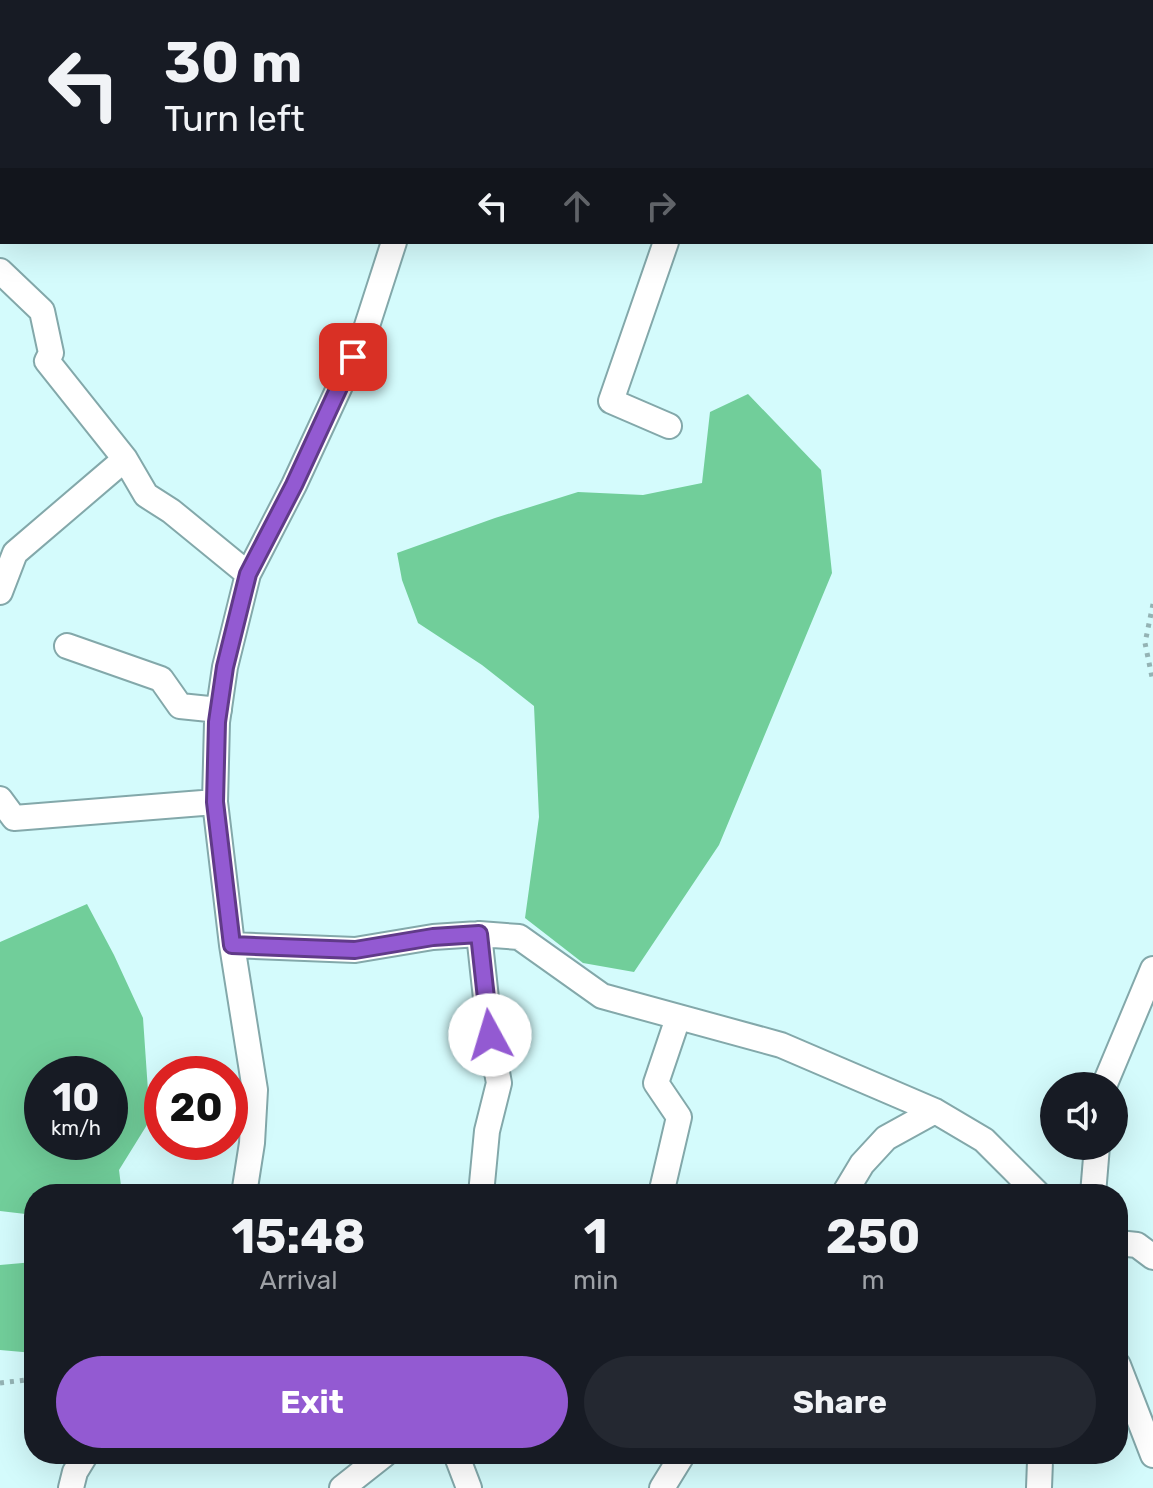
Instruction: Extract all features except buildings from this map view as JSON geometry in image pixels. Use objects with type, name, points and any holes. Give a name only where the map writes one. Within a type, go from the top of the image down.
[{"type":"street","points":[[246,1184],[255,1090],[232,945],[215,802],[219,710],[225,667],[248,574],[294,485],[365,332],[393,244]]},
{"type":"street","points":[[665,244],[611,401],[669,426]]},
{"type":"street","points":[[0,271],[42,311],[51,353],[47,361],[125,459],[146,495],[171,511],[248,574]]},
{"type":"street","points":[[0,592],[15,553],[125,459]]},
{"type":"street","points":[[67,646],[161,679],[180,706],[219,710]]},
{"type":"street","points":[[0,799],[14,818],[215,802]]},
{"type":"street","points":[[232,945],[355,950],[433,937],[479,934],[519,937],[602,996],[781,1045],[935,1111],[984,1140],[1028,1184]]},
{"type":"street","points":[[479,934],[490,1035],[499,1083],[487,1131],[482,1184]]},
{"type":"street","points":[[1110,1072],[1153,969]]},
{"type":"street","points":[[663,1184],[679,1117],[656,1083],[678,1018]]},
{"type":"street","points":[[850,1184],[862,1164],[886,1138],[935,1111]]},
{"type":"street","points":[[1094,1184],[1096,1160]]},
{"type":"street","points":[[1128,1244],[1137,1245],[1153,1257]]},
{"type":"street","points":[[1128,1391],[1153,1455]]},
{"type":"street","points":[[71,1488],[80,1464]]},
{"type":"street","points":[[342,1488],[372,1464]]},
{"type":"street","points":[[460,1464],[469,1488]]},
{"type":"street","points":[[662,1488],[677,1464]]},
{"type":"street","points":[[1039,1488],[1040,1464]]},
{"type":"path","points":[[1153,604],[1145,643],[1153,682]]},
{"type":"path","points":[[0,1383],[24,1380]]},
{"type":"green space","points":[[748,394],[821,470],[832,573],[719,845],[634,972],[583,963],[525,918],[539,817],[534,706],[482,665],[418,623],[402,580],[397,553],[578,492],[643,495],[702,483],[710,412]]},
{"type":"green space","points":[[87,904],[143,1018],[144,1130],[128,1155],[128,1056],[24,1056],[24,1160],[125,1160],[119,1170],[121,1184],[24,1184],[24,1214],[0,1211],[0,942]]},
{"type":"green space","points":[[24,1263],[24,1352],[0,1350],[0,1265]]},
{"type":"route","points":[[353,357],[294,485],[248,574],[225,667],[217,722],[215,802],[232,945],[355,950],[433,937],[479,934],[490,1035]]}]
